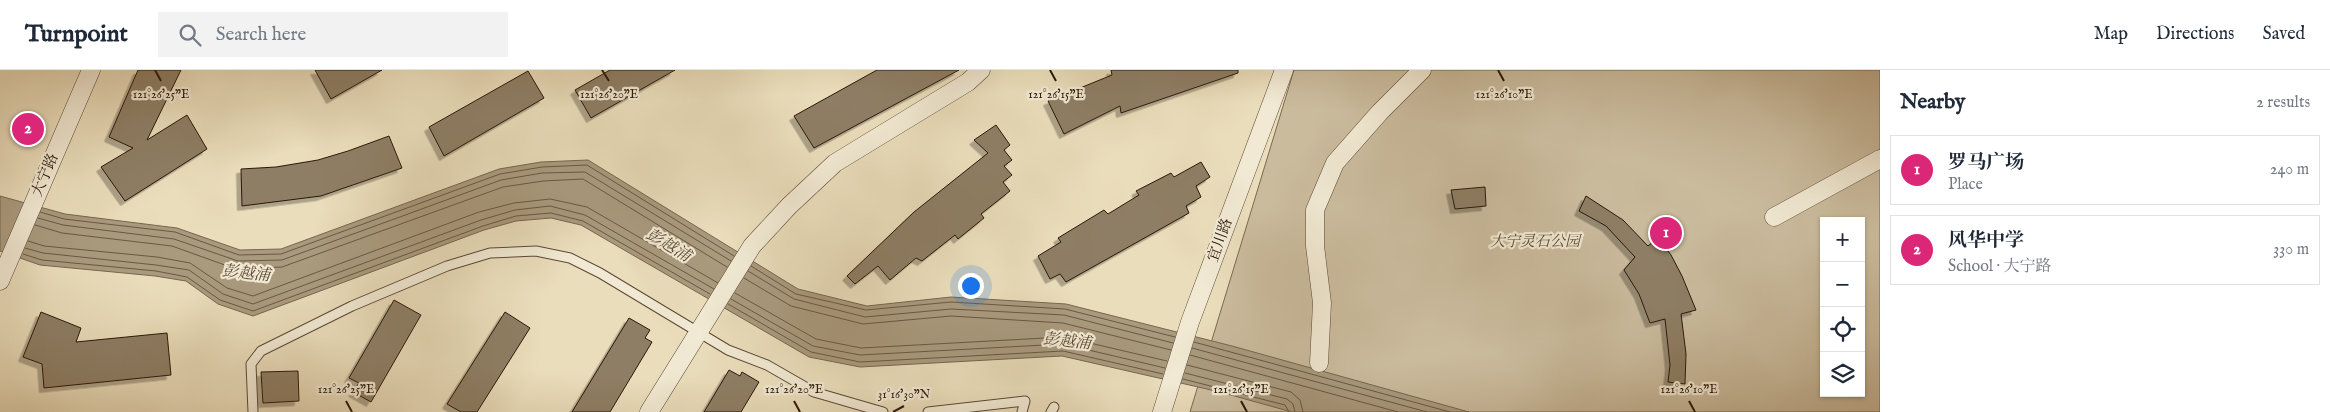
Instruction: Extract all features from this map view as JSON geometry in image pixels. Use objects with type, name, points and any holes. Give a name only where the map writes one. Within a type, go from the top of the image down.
[{"type":"street","name":"大宁路","points":[[1,279],[90,70]]},
{"type":"street","points":[[649,412],[752,246],[789,206],[835,163],[968,82],[981,70]]},
{"type":"street","name":"宜川路","points":[[1164,404],[1190,322],[1284,70]]},
{"type":"street","points":[[1319,363],[1322,303],[1315,246],[1314,210],[1335,163],[1380,112],[1422,70]]},
{"type":"street","points":[[1774,217],[1880,159]]},
{"type":"lane","points":[[253,412],[251,364],[261,351],[360,302],[447,266],[490,253],[536,251],[570,258],[600,273],[728,350],[767,365],[814,392],[884,412]]},
{"type":"lane","points":[[928,412],[1024,401],[1022,412]]},
{"type":"green space","name":"大宁灵石公园","points":[[1294,70],[1880,70],[1880,412],[1190,412]]},
{"type":"water","name":"彭越浦","points":[[588,160],[798,289],[867,306],[951,297],[1066,304],[1232,346],[1469,412],[1292,412],[1220,392],[1062,356],[860,367],[809,357],[581,225],[551,218],[516,221],[484,230],[253,316],[218,304],[186,281],[155,276],[40,265],[0,251],[0,196],[65,214],[177,228],[240,250],[281,249],[499,169],[541,162]]},
{"type":"building","points":[[138,70],[181,70],[147,140],[187,115],[207,149],[125,201],[101,167],[133,148],[109,137]]},
{"type":"building","points":[[315,70],[382,70],[331,99]]},
{"type":"building","points":[[610,70],[675,70],[591,118],[575,90]]},
{"type":"building","points":[[877,70],[959,70],[814,148],[794,116]]},
{"type":"building","points":[[1111,70],[1238,70],[1238,73],[1121,113],[1120,106],[1064,134],[1048,101],[1112,75]]},
{"type":"building","points":[[528,71],[544,98],[444,156],[429,127]]},
{"type":"building","points":[[996,125],[1010,145],[1004,150],[1012,160],[1004,166],[1012,175],[1003,182],[1010,191],[981,214],[984,218],[958,239],[955,235],[922,261],[916,258],[890,280],[878,266],[855,284],[847,276],[914,212],[988,153],[974,140]]},
{"type":"building","points":[[389,136],[402,168],[321,196],[242,206],[241,169],[276,167],[318,160]]},
{"type":"building","points":[[1201,162],[1210,177],[1196,186],[1201,197],[1186,206],[1189,213],[1066,282],[1060,274],[1050,279],[1038,256],[1061,242],[1058,238],[1104,210],[1108,214],[1139,195],[1136,191],[1171,173],[1174,177]]},
{"type":"building","points":[[1485,187],[1486,206],[1455,209],[1451,190]]},
{"type":"building","points":[[1586,196],[1623,220],[1648,246],[1658,238],[1671,255],[1696,310],[1681,314],[1686,354],[1685,384],[1668,382],[1670,365],[1665,319],[1650,323],[1639,294],[1624,270],[1635,257],[1606,226],[1579,211]]},
{"type":"building","points":[[394,300],[421,315],[371,402],[353,392],[359,383],[349,378]]},
{"type":"building","points":[[41,312],[81,328],[76,342],[167,333],[171,375],[44,388],[42,364],[23,357]]},
{"type":"building","points":[[505,312],[530,328],[477,412],[461,412],[447,404]]},
{"type":"building","points":[[629,318],[650,330],[645,338],[652,342],[610,412],[572,412]]},
{"type":"building","points":[[729,370],[740,376],[742,372],[759,382],[741,412],[704,412]]},
{"type":"building","points":[[298,371],[299,401],[263,403],[261,372]]},
{"type":"place","name":"风华中学","points":[[28,129]]},
{"type":"place","name":"罗马广场","points":[[1666,233]]}]
